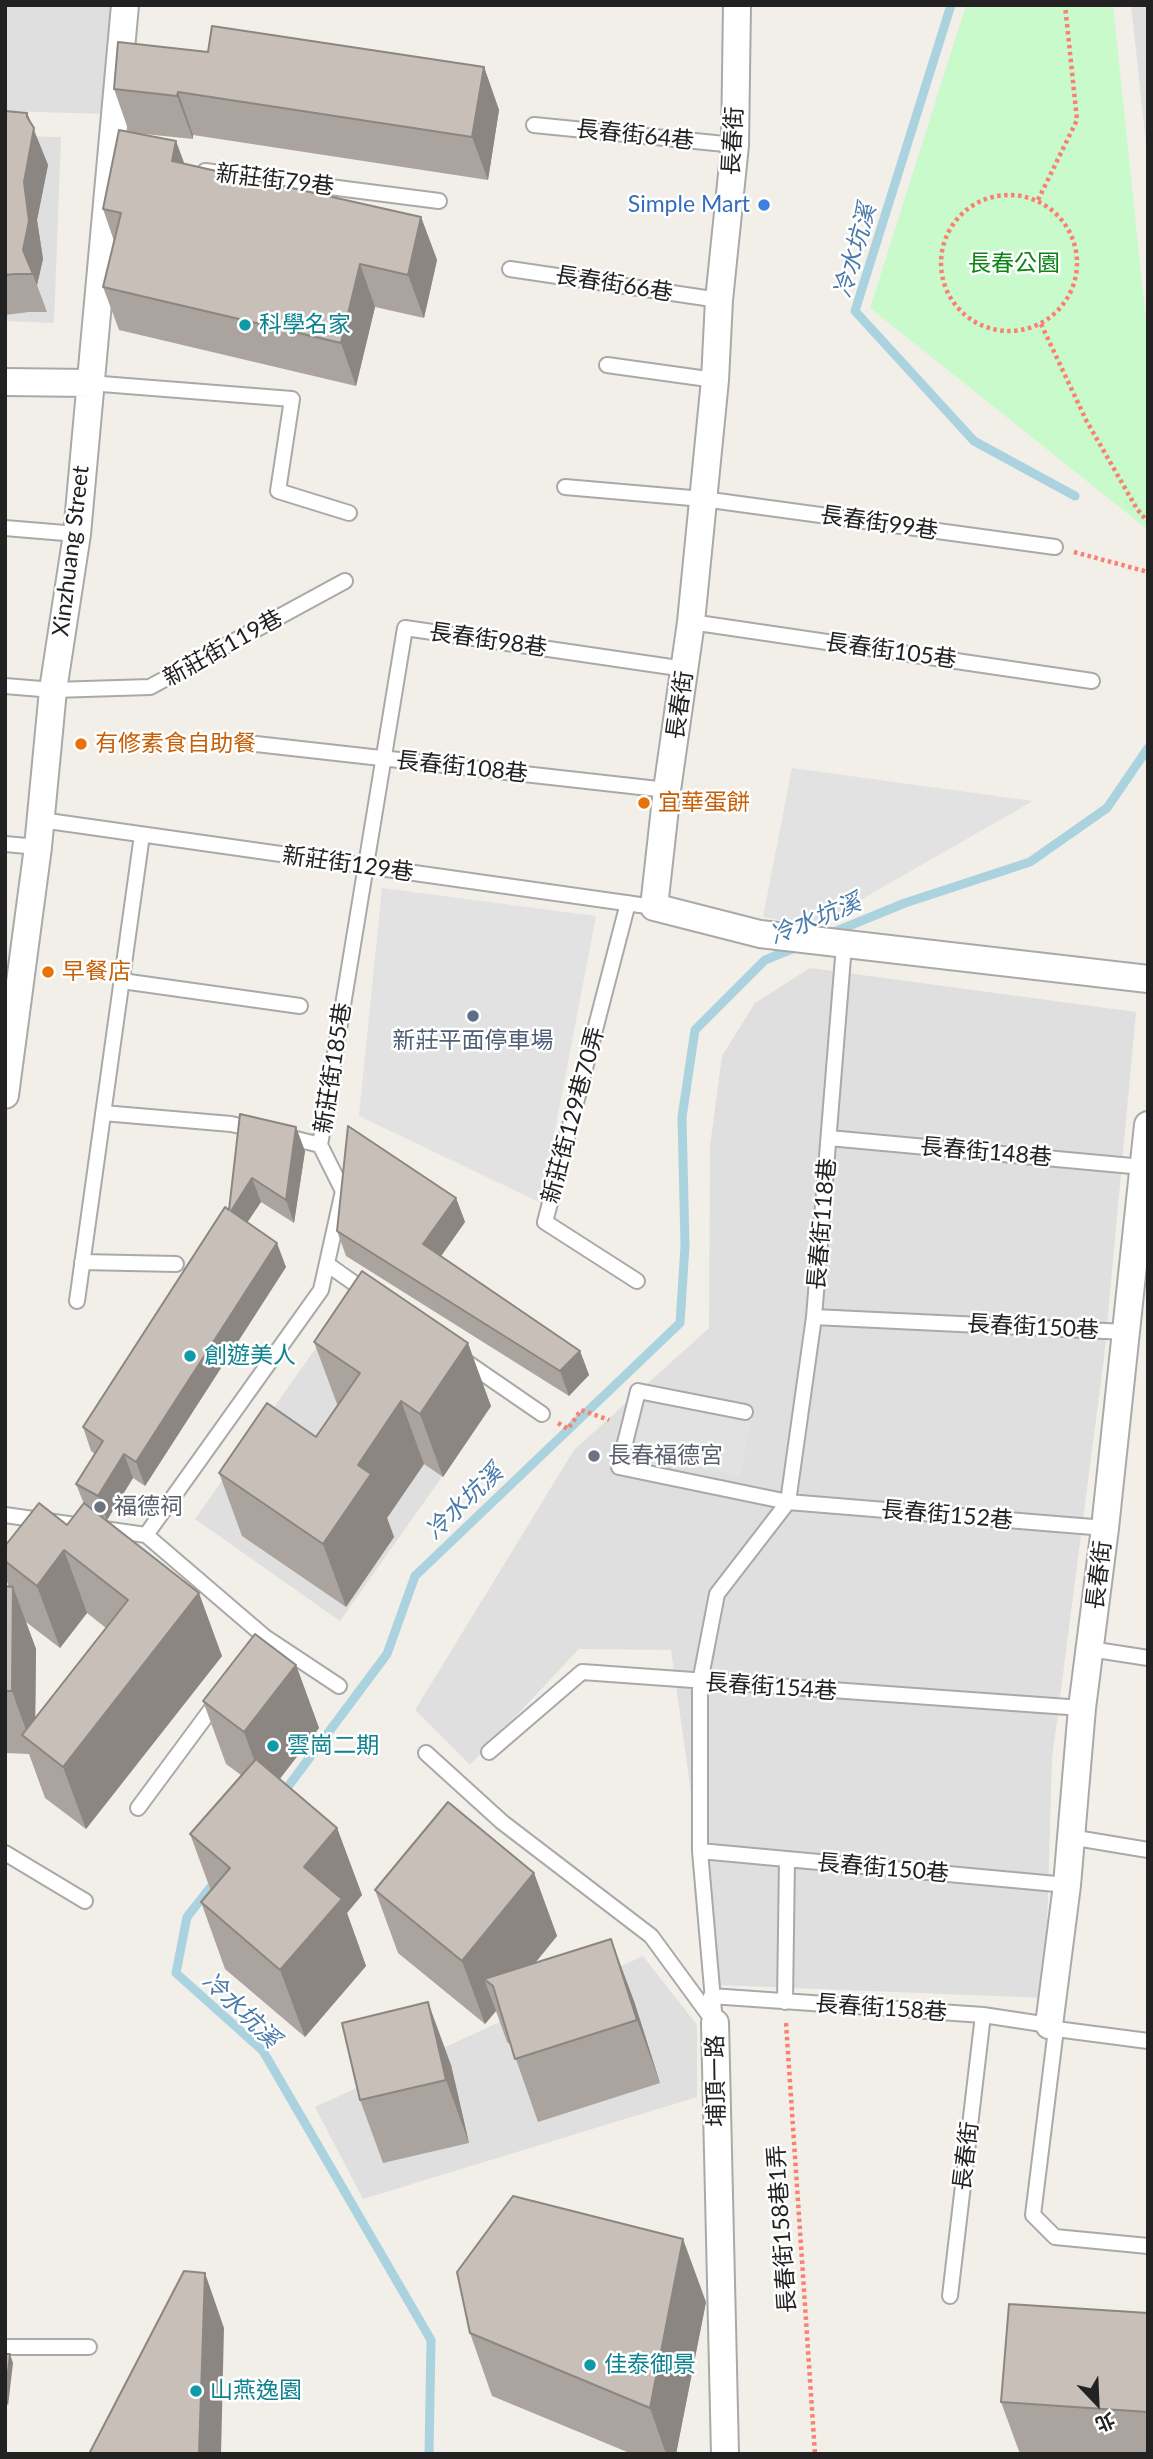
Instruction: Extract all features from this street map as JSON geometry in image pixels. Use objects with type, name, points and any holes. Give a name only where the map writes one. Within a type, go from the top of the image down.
[{"type":"street","name":"Xinzhuang Street","points":[[5,1095],[12,994],[38,847],[53,690],[77,534],[89,383],[117,160],[125,5]]},
{"type":"street","name":"長春街","points":[[654,907],[667,790],[691,622],[715,380],[719,300],[735,145],[737,5]]},
{"type":"street","points":[[5,382],[89,383]]},
{"type":"street","points":[[654,907],[760,934],[1148,979]]},
{"type":"street","name":"長春街","points":[[1052,2027],[1082,1708],[1105,1528],[1148,1125]]},
{"type":"street","name":"埔頂一路","points":[[715,2023],[725,2454]]},
{"type":"lane","name":"長春街64巷","points":[[534,125],[735,145]]},
{"type":"lane","name":"新莊街79巷","points":[[192,169],[439,201]]},
{"type":"lane","name":"長春街66巷","points":[[510,269],[719,300]]},
{"type":"lane","points":[[607,365],[715,380]]},
{"type":"lane","points":[[89,383],[292,399],[278,491],[349,513]]},
{"type":"lane","name":"長春街99巷","points":[[565,487],[704,499],[1055,547]]},
{"type":"lane","points":[[5,528],[77,534]]},
{"type":"lane","name":"新莊街119巷","points":[[5,686],[53,690],[150,687],[345,582]]},
{"type":"lane","name":"長春街105巷","points":[[691,622],[1092,681]]},
{"type":"lane","name":"長春街98巷","points":[[365,866],[405,628],[685,669]]},
{"type":"lane","name":"長春街108巷","points":[[256,744],[667,790]]},
{"type":"lane","name":"新莊街129巷","points":[[41,820],[654,907]]},
{"type":"lane","points":[[77,1301],[142,835]]},
{"type":"lane","points":[[5,844],[38,847]]},
{"type":"lane","name":"新莊街185巷","points":[[146,1535],[321,1290],[343,1191],[320,1145],[365,866]]},
{"type":"lane","name":"新莊街129巷70弄","points":[[628,903],[545,1222],[637,1281]]},
{"type":"lane","name":"長春街118巷","points":[[788,1502],[814,1317],[844,945]]},
{"type":"lane","points":[[122,981],[300,1006]]},
{"type":"lane","points":[[103,1113],[231,1124],[320,1145]]},
{"type":"lane","name":"長春街148巷","points":[[829,1138],[1143,1167]]},
{"type":"lane","points":[[82,1262],[176,1264]]},
{"type":"lane","points":[[327,1264],[383,1303]]},
{"type":"lane","name":"長春街150巷","points":[[814,1317],[1126,1332]]},
{"type":"lane","points":[[451,1351],[542,1414]]},
{"type":"lane","name":"長春街152巷","points":[[745,1412],[638,1391],[619,1467],[788,1502],[1105,1528]]},
{"type":"lane","points":[[715,2023],[700,1851],[700,1682],[717,1594],[788,1502]]},
{"type":"lane","points":[[5,1515],[146,1535],[265,1637],[339,1686]]},
{"type":"lane","points":[[241,1669],[265,1637]]},
{"type":"lane","points":[[1090,1649],[1148,1658]]},
{"type":"lane","name":"長春街154巷","points":[[489,1752],[582,1672],[1082,1708]]},
{"type":"lane","points":[[138,1808],[225,1690]]},
{"type":"lane","name":"埔頂一路","points":[[426,1753],[502,1822],[651,1936],[715,2023]]},
{"type":"lane","points":[[1070,1837],[1148,1850]]},
{"type":"lane","name":"長春街150巷","points":[[700,1851],[1066,1885]]},
{"type":"lane","points":[[5,1853],[85,1901]]},
{"type":"lane","points":[[785,2002],[786,1859]]},
{"type":"lane","name":"長春街158巷","points":[[711,1996],[983,2015],[1148,2041]]},
{"type":"lane","name":"長春街","points":[[950,2296],[983,2015]]},
{"type":"lane","points":[[1052,2027],[1032,2215],[1055,2237],[1148,2246]]},
{"type":"lane","points":[[5,2347],[89,2347]]},
{"type":"path","points":[[1038,200],[1077,120],[1065,5]]},
{"type":"path","points":[[1006,194],[1038,200],[1064,220],[1078,261],[1069,298],[1041,324],[997,332],[972,323],[953,305],[939,269],[946,234],[970,206],[1006,194]]},
{"type":"path","points":[[1041,324],[1086,420],[1137,509],[1148,522]]},
{"type":"path","points":[[1055,547],[1148,572]]},
{"type":"path","points":[[542,1414],[568,1429],[582,1410],[599,1418]]},
{"type":"path","name":"長春街158巷1弄","points":[[785,2002],[815,2454]]},
{"type":"shaded area","points":[[5,5],[110,5],[106,114],[5,111]]},
{"type":"shaded area","points":[[1131,5],[1148,5],[1148,165],[1143,115]]},
{"type":"shaded area","points":[[5,136],[61,137],[54,323],[5,321]]},
{"type":"shaded area","points":[[792,768],[1033,801],[815,926],[763,917]]},
{"type":"shaded area","name":"新莊平面停車場","points":[[382,888],[596,916],[541,1203],[359,1116]]},
{"type":"shaded area","points":[[810,968],[1136,1012],[1104,1358],[1052,1759],[1045,1998],[718,1985],[671,1650],[579,1649],[470,1765],[415,1710],[574,1450],[709,1328],[710,1146],[722,1056],[755,1003]]},
{"type":"shaded area","points":[[347,1304],[492,1406],[340,1621],[195,1519]]},
{"type":"shaded area","points":[[643,1395],[752,1418],[740,1476],[631,1454]]},
{"type":"shaded area","points":[[643,1956],[697,2025],[697,2097],[363,2199],[315,2107]]},
{"type":"green space","name":"長春公園","points":[[966,5],[1113,5],[1148,340],[1148,530],[870,308]]},
{"type":"building","points":[[212,26],[484,67],[472,137],[178,92],[177,96],[114,89],[118,42],[208,52]]},
{"type":"building","points":[[5,111],[27,113],[34,128],[24,182],[29,221],[23,250],[33,274],[5,275]]},
{"type":"building","points":[[119,130],[176,141],[172,161],[421,217],[408,275],[360,264],[341,343],[103,287],[121,213],[103,209]]},
{"type":"building","name":"創遊美人","points":[[240,1114],[296,1127],[286,1200],[252,1178],[231,1211],[277,1243],[136,1462],[124,1454],[98,1496],[76,1484],[103,1441],[83,1427],[225,1207],[229,1210]]},
{"type":"building","points":[[348,1126],[456,1198],[423,1244],[580,1351],[560,1371],[337,1231]]},
{"type":"building","points":[[362,1271],[468,1343],[420,1414],[401,1401],[358,1465],[371,1474],[323,1544],[219,1473],[267,1403],[316,1437],[360,1373],[314,1342]]},
{"type":"building","points":[[39,1503],[67,1525],[84,1503],[199,1593],[63,1767],[22,1735],[128,1600],[64,1550],[37,1586],[5,1561],[5,1546]]},
{"type":"building","points":[[5,1586],[13,1587],[12,1691],[5,1691]]},
{"type":"building","points":[[255,1634],[296,1665],[244,1732],[203,1701]]},
{"type":"building","points":[[256,1759],[337,1828],[304,1867],[342,1899],[280,1970],[201,1902],[230,1868],[190,1834]]},
{"type":"building","points":[[448,1802],[534,1873],[462,1961],[375,1890]]},
{"type":"building","points":[[611,1939],[637,2020],[515,2059],[493,1986],[484,1979]]},
{"type":"building","points":[[428,2002],[446,2080],[360,2100],[342,2023]]},
{"type":"building","points":[[513,2196],[683,2239],[650,2408],[470,2333],[457,2272]]},
{"type":"building","points":[[184,2271],[205,2273],[199,2454],[89,2454]]},
{"type":"building","points":[[1009,2304],[1148,2313],[1148,2412],[1001,2402]]},
{"type":"building","points":[[5,2354],[10,2354],[5,2398]]},
{"type":"waterway","name":"冷水坑溪","points":[[951,5],[855,311],[974,441],[1075,496]]},
{"type":"waterway","name":"冷水坑溪","points":[[829,934],[905,903],[1030,862],[1107,808],[1148,748]]},
{"type":"waterway","name":"冷水坑溪","points":[[281,1796],[387,1654],[415,1576],[680,1323],[685,1246],[682,1117],[695,1030],[765,960],[797,947]]},
{"type":"waterway","name":"冷水坑溪","points":[[217,1879],[187,1917],[176,1973],[263,2051],[431,2340],[429,2454]]},
{"type":"place","name":"Simple Mart","points":[[764,205]]},
{"type":"place","name":"科學名家","points":[[245,325]]},
{"type":"place","name":"有修素食自助餐","points":[[81,744]]},
{"type":"place","name":"宜華蛋餅","points":[[644,803]]},
{"type":"place","name":"早餐店","points":[[48,972]]},
{"type":"place","name":"新莊平面停車場","points":[[473,1016]]},
{"type":"place","name":"創遊美人","points":[[190,1356]]},
{"type":"place","name":"長春福德宮","points":[[594,1456]]},
{"type":"place","name":"福德祠","points":[[100,1507]]},
{"type":"place","name":"雲崗二期","points":[[273,1746]]},
{"type":"place","name":"佳泰御景","points":[[590,2365]]},
{"type":"place","name":"山燕逸園","points":[[196,2391]]}]
